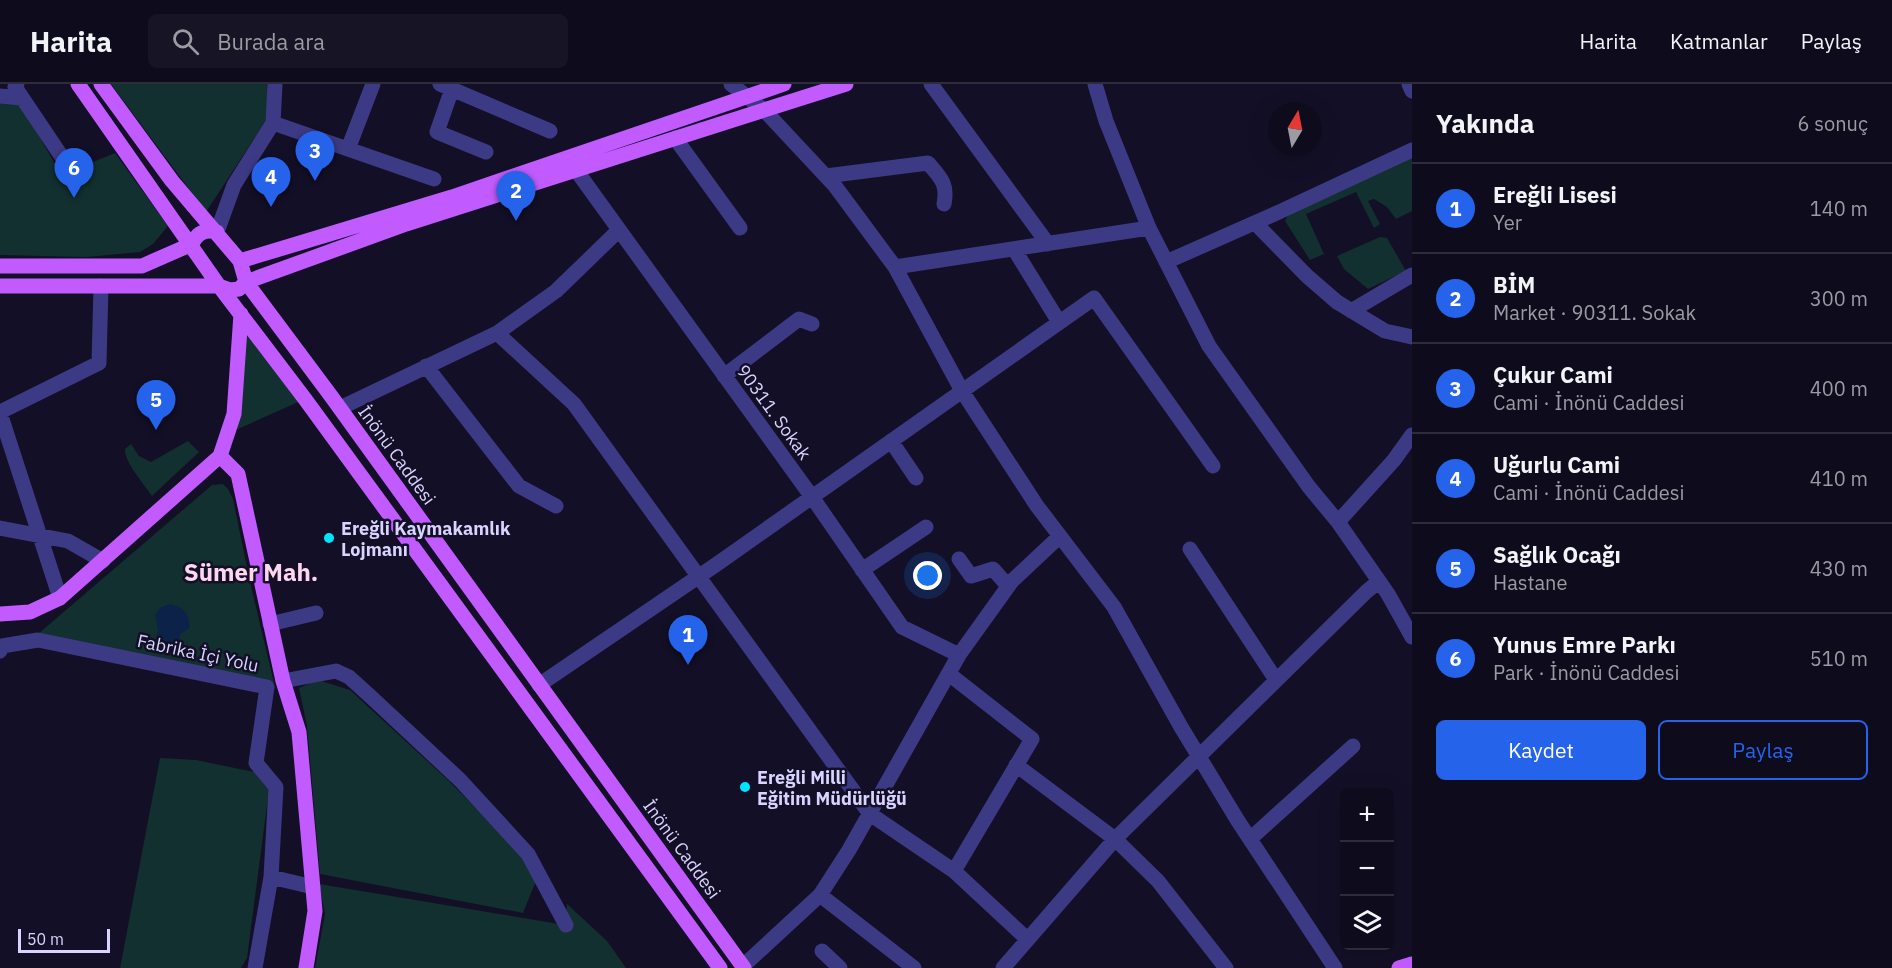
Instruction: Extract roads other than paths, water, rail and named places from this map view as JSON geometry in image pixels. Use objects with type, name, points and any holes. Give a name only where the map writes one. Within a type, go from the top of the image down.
[{"type":"main road","points":[[78,84],[192,244],[219,286],[340,446],[720,968]]},
{"type":"main road","name":"İnönü Caddesi","points":[[101,84],[172,180],[240,261],[246,282],[340,408],[744,967]]},
{"type":"main road","points":[[240,261],[452,197],[784,84]]},
{"type":"main road","points":[[0,286],[219,286],[230,290],[239,289],[246,282],[406,224],[846,84]]},
{"type":"main road","points":[[0,266],[142,266],[192,244],[195,237],[202,233],[209,230],[217,232]]},
{"type":"main road","points":[[0,614],[30,612],[60,598],[220,456],[234,414],[241,314]]},
{"type":"main road","points":[[220,456],[238,474],[283,681],[299,732],[315,911],[306,968]]},
{"type":"main road","points":[[1399,968],[1412,964]]},
{"type":"street","points":[[217,232],[234,185],[273,123],[275,84]]},
{"type":"street","points":[[348,150],[373,84]]},
{"type":"street","points":[[731,84],[764,110],[836,186],[895,267],[962,391],[1037,506],[1114,607],[1199,756],[1250,839],[1335,968]]},
{"type":"street","points":[[931,84],[1048,244]]},
{"type":"street","points":[[1095,84],[1106,121],[1149,228],[1209,346],[1309,488],[1338,522],[1388,594],[1412,637]]},
{"type":"street","points":[[1408,84],[1412,91]]},
{"type":"street","points":[[486,152],[437,132],[446,86],[550,131]]},
{"type":"street","points":[[0,96],[20,91],[64,160]]},
{"type":"street","points":[[273,123],[434,179]]},
{"type":"street","points":[[675,138],[740,228]]},
{"type":"street","points":[[1166,262],[1412,150]]},
{"type":"street","points":[[826,176],[928,163],[947,190],[944,204]]},
{"type":"street","name":"90311. Sokak","points":[[576,170],[812,497],[902,627],[959,655]]},
{"type":"street","points":[[1255,223],[1307,276],[1337,302],[1385,331],[1412,337]]},
{"type":"street","points":[[895,267],[1149,228]]},
{"type":"street","points":[[340,408],[496,333],[556,291],[619,230]]},
{"type":"street","points":[[1014,249],[1059,322]]},
{"type":"street","points":[[1351,311],[1412,275]]},
{"type":"street","points":[[60,598],[0,413],[99,363],[101,286]]},
{"type":"street","points":[[539,685],[812,497],[1094,297],[1213,466]]},
{"type":"street","points":[[724,376],[799,319],[812,324]]},
{"type":"street","points":[[496,333],[574,404],[870,814],[954,871],[1027,939]]},
{"type":"street","points":[[426,366],[519,486],[556,506]]},
{"type":"street","points":[[1338,522],[1394,460],[1412,435]]},
{"type":"street","points":[[891,441],[916,478]]},
{"type":"street","points":[[862,570],[926,527]]},
{"type":"street","points":[[0,528],[68,541],[103,561]]},
{"type":"street","points":[[744,967],[820,895],[870,814],[959,655],[1008,586],[1060,536]]},
{"type":"street","points":[[1190,549],[1276,680]]},
{"type":"street","points":[[959,559],[971,576],[993,569],[1008,586]]},
{"type":"street","points":[[1003,968],[1115,839],[1378,582]]},
{"type":"street","points":[[270,624],[316,614]]},
{"type":"street","name":"Fabrika İçi Yolu","points":[[0,651],[2,646],[38,640],[267,687],[256,763],[276,787],[271,877],[255,968]]},
{"type":"street","points":[[283,681],[336,671],[356,684],[460,780],[528,854],[566,925]]},
{"type":"street","points":[[948,674],[1032,739],[954,871]]},
{"type":"street","points":[[1250,839],[1353,746]]},
{"type":"street","points":[[1016,765],[1115,839],[1158,881],[1226,968]]},
{"type":"street","points":[[271,877],[312,887]]},
{"type":"street","points":[[820,895],[914,968]]},
{"type":"street","points":[[822,951],[840,968]]},
{"type":"water","points":[[170,604],[179,607],[187,614],[190,628],[180,634],[178,654],[159,651],[154,646],[158,630],[155,615],[160,608]]},
{"type":"place","name":"Çukur Cami","points":[[315,181]]},
{"type":"place","name":"Yunus Emre Parkı","points":[[74,198]]},
{"type":"place","name":"Uğurlu Cami","points":[[271,207]]},
{"type":"place","name":"BİM","points":[[516,221]]},
{"type":"place","name":"Sağlık Ocağı","points":[[156,430]]},
{"type":"place","name":"Ereğli Kaymakamlık Lojmanı","points":[[329,538]]},
{"type":"place","name":"Ereğli Lisesi","points":[[688,665]]},
{"type":"place","name":"Ereğli Milli Eğitim Müdürlüğü","points":[[745,787]]},
{"type":"district","name":"Sümer Mah.","points":[[251,572]]}]
